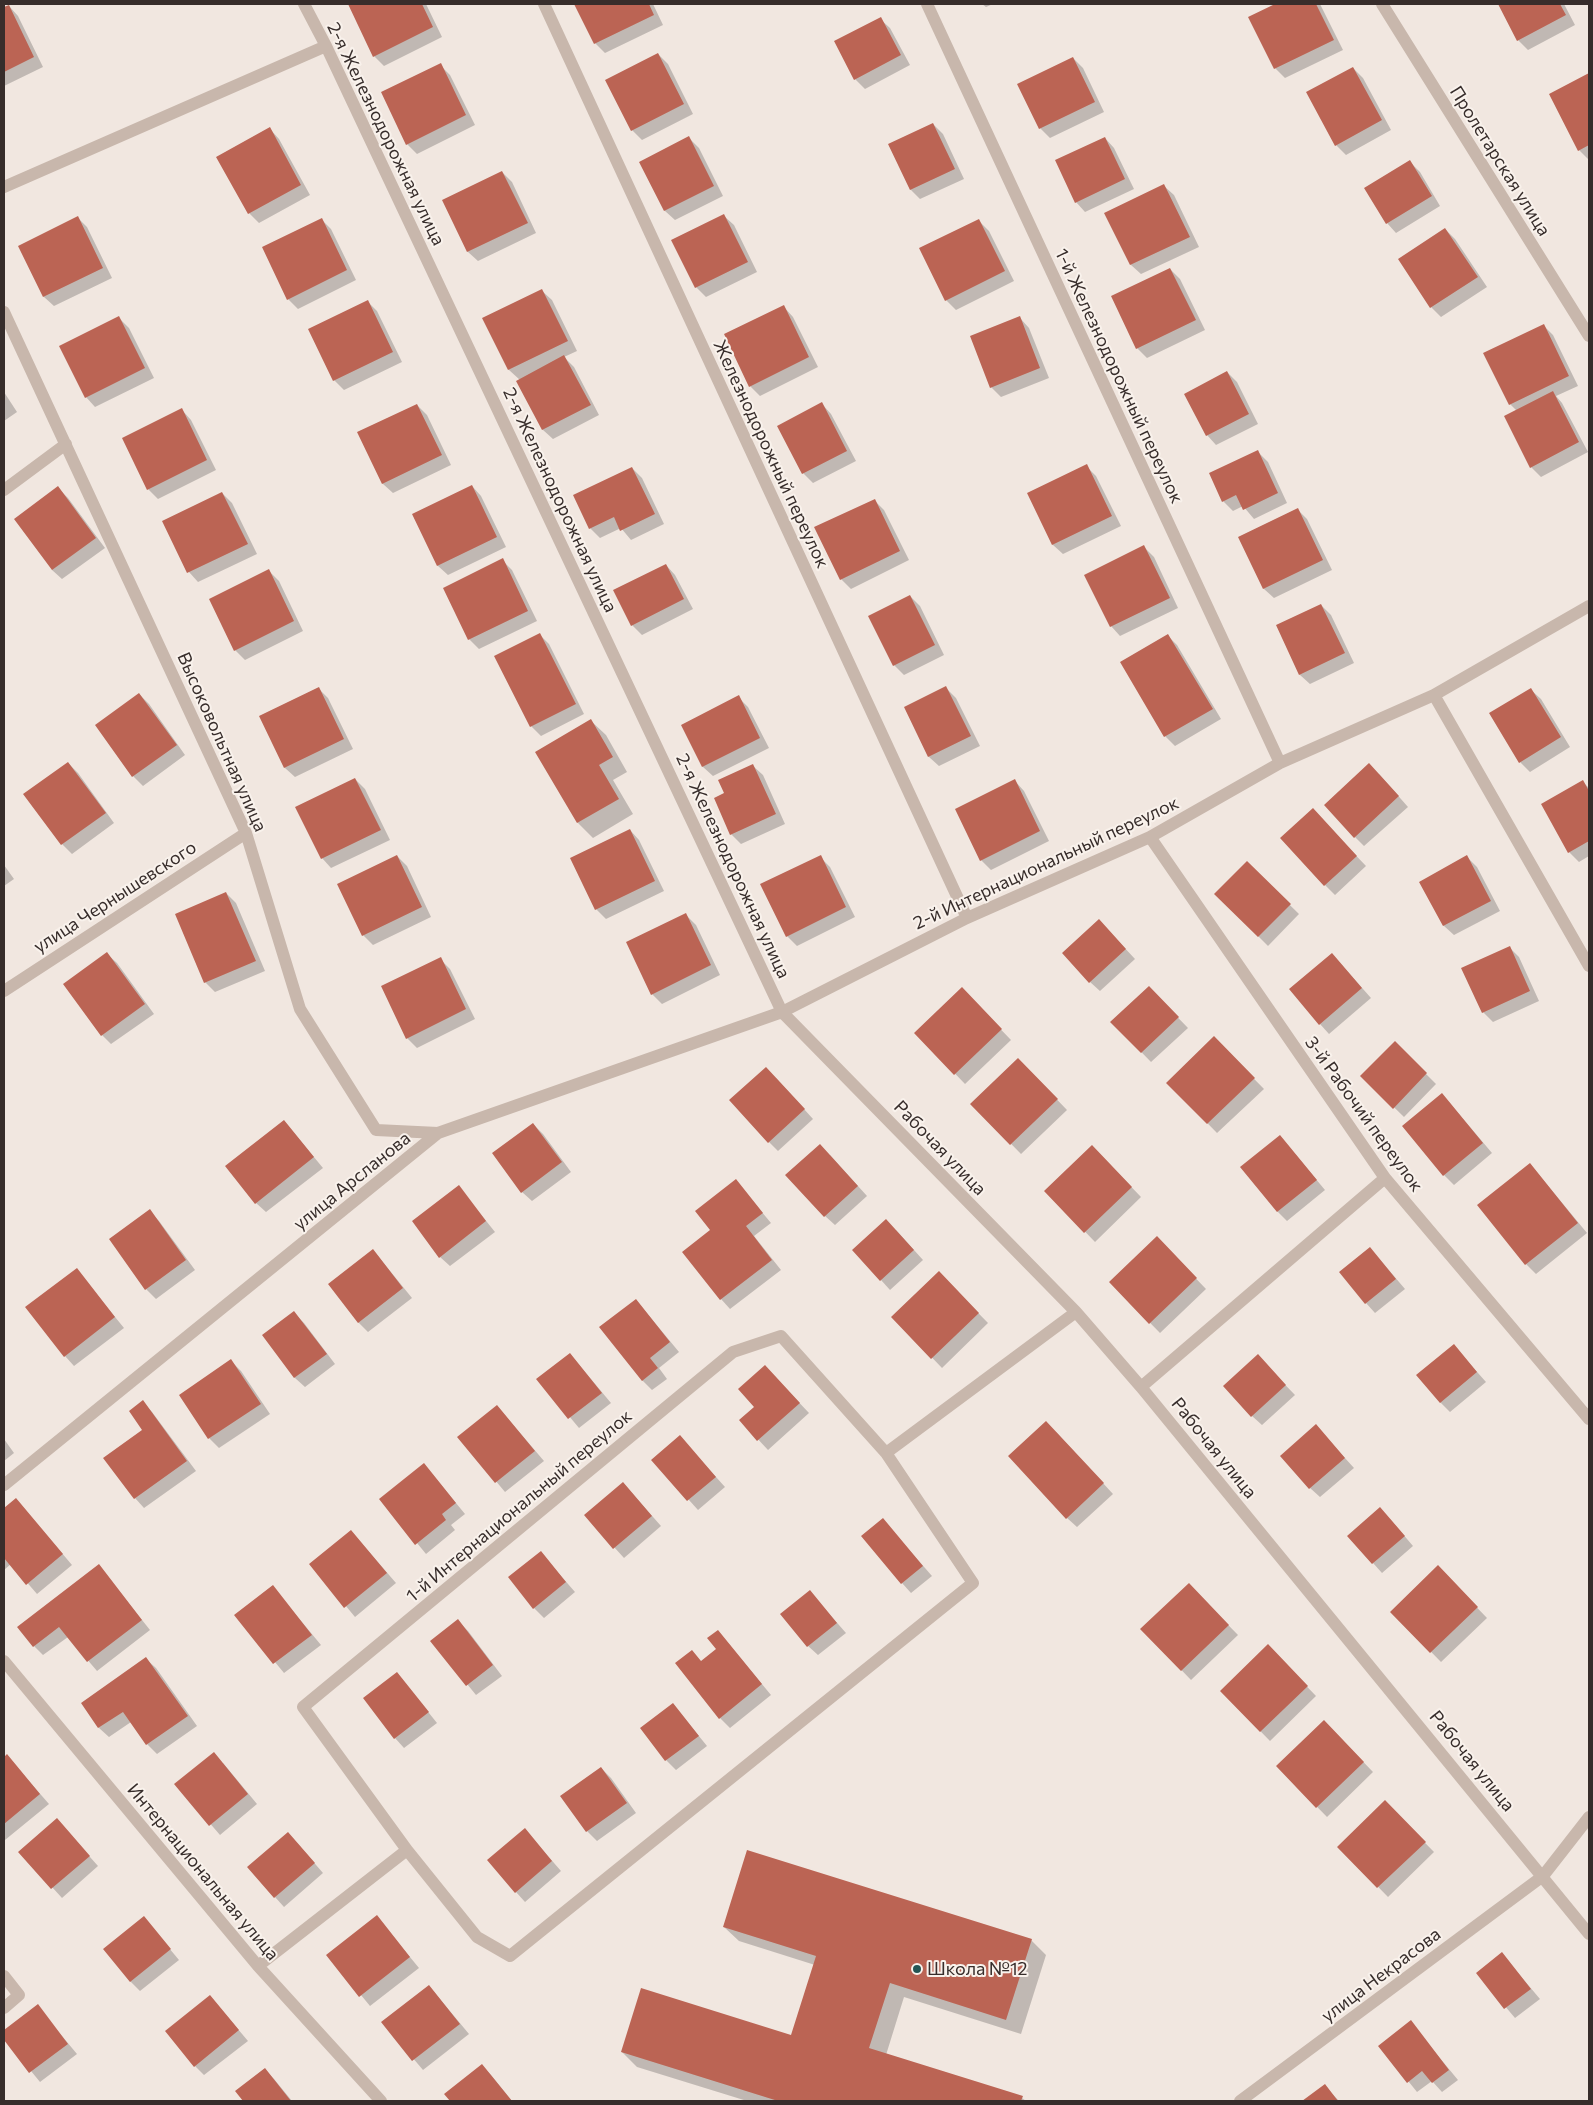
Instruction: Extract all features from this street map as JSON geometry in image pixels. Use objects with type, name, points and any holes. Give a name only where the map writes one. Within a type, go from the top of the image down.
[{"type":"street","name":"2-я Железнодорожная улица","points":[[304,4],[326,46],[782,1012]]},
{"type":"street","name":"Железнодорожный переулок","points":[[544,4],[967,918]]},
{"type":"street","name":"1-й Железнодорожный переулок","points":[[927,4],[1280,763]]},
{"type":"street","name":"Пролетарская улица","points":[[1382,4],[1589,336]]},
{"type":"street","points":[[4,187],[326,46]]},
{"type":"street","name":"Высоковольтная улица","points":[[4,312],[246,834],[300,1009],[376,1130],[438,1133]]},
{"type":"street","points":[[4,490],[66,444]]},
{"type":"street","name":"2-й Интернациональный переулок","points":[[782,1012],[967,918],[1150,837],[1280,763],[1434,695],[1589,606]]},
{"type":"street","points":[[1434,695],[1589,966]]},
{"type":"street","name":"улица Чернышевского","points":[[4,991],[246,834]]},
{"type":"street","name":"3-й Рабочий переулок","points":[[1150,837],[1385,1178],[1589,1419]]},
{"type":"street","name":"улица Арсланова","points":[[4,1485],[438,1133],[782,1012]]},
{"type":"street","name":"Рабочая улица","points":[[782,1012],[1076,1312],[1141,1387],[1589,1934]]},
{"type":"street","points":[[1141,1387],[1385,1178]]},
{"type":"street","points":[[886,1453],[1076,1312]]},
{"type":"street","name":"1-й Интернациональный переулок","points":[[781,1336],[886,1453],[973,1582],[510,1956],[477,1937],[407,1850],[303,1707],[733,1352],[781,1336]]},
{"type":"street","name":"Интернациональная улица","points":[[4,1661],[258,1966],[381,2101]]},
{"type":"street","name":"улица Некрасова","points":[[1240,2101],[1543,1876],[1589,1817]]},
{"type":"street","points":[[258,1966],[407,1850]]},
{"type":"street","points":[[4,1976],[19,1995],[4,2008]]},
{"type":"building","points":[[348,4],[422,4],[433,27],[373,57]]},
{"type":"building","points":[[574,4],[649,4],[654,15],[594,44]]},
{"type":"building","points":[[1275,4],[1316,4],[1334,40],[1274,69],[1248,17]]},
{"type":"building","points":[[1498,4],[1560,4],[1566,15],[1517,41]]},
{"type":"building","points":[[9,5],[34,57],[4,72],[4,7]]},
{"type":"building","points":[[881,17],[901,55],[854,80],[834,41]]},
{"type":"building","points":[[658,53],[684,104],[631,131],[605,80]]},
{"type":"building","points":[[1073,57],[1095,102],[1039,129],[1017,84]]},
{"type":"building","points":[[441,63],[466,115],[406,145],[381,92]]},
{"type":"building","points":[[1353,67],[1382,120],[1335,146],[1306,92]]},
{"type":"building","points":[[1589,73],[1589,145],[1578,151],[1549,94]]},
{"type":"building","points":[[933,123],[955,169],[910,190],[888,144]]},
{"type":"building","points":[[270,127],[301,185],[248,214],[216,157]]},
{"type":"building","points":[[689,136],[714,186],[664,211],[639,162]]},
{"type":"building","points":[[1105,137],[1125,179],[1075,203],[1055,160]]},
{"type":"building","points":[[1410,160],[1432,196],[1386,224],[1364,188]]},
{"type":"building","points":[[502,171],[528,223],[467,252],[442,200]]},
{"type":"building","points":[[1164,184],[1190,237],[1130,265],[1104,213]]},
{"type":"building","points":[[724,214],[748,262],[695,288],[671,240]]},
{"type":"building","points":[[78,216],[103,268],[43,297],[18,246]]},
{"type":"building","points":[[322,218],[347,270],[287,300],[262,247]]},
{"type":"building","points":[[979,219],[1005,271],[945,301],[919,248]]},
{"type":"building","points":[[1445,228],[1478,277],[1430,308],[1398,259]]},
{"type":"building","points":[[1170,268],[1196,320],[1136,349],[1111,296]]},
{"type":"building","points":[[542,289],[568,341],[508,370],[482,318]]},
{"type":"building","points":[[368,300],[393,352],[333,381],[308,329]]},
{"type":"building","points":[[784,305],[809,357],[749,387],[724,334]]},
{"type":"building","points":[[119,316],[145,368],[85,398],[59,346]]},
{"type":"building","points":[[1020,316],[1040,368],[990,388],[970,336]]},
{"type":"building","points":[[1544,324],[1569,376],[1509,405],[1483,353]]},
{"type":"building","points":[[564,355],[591,405],[542,430],[516,381]]},
{"type":"building","points":[[1227,371],[1249,414],[1206,436],[1184,394]]},
{"type":"building","points":[[1553,391],[1579,442],[1530,468],[1504,416]]},
{"type":"building","points":[[822,402],[847,451],[802,474],[777,426]]},
{"type":"building","points":[[417,404],[442,455],[382,484],[357,432]]},
{"type":"building","points":[[182,408],[207,460],[147,490],[122,438]]},
{"type":"building","points":[[1258,450],[1278,493],[1243,510],[1236,495],[1222,502],[1209,473]]},
{"type":"building","points":[[1087,464],[1112,516],[1052,545],[1027,493]]},
{"type":"building","points":[[632,467],[655,514],[620,531],[614,517],[589,529],[573,495]]},
{"type":"building","points":[[472,485],[497,537],[437,566],[412,514]]},
{"type":"building","points":[[58,486],[96,538],[52,570],[14,519]]},
{"type":"building","points":[[222,492],[248,544],[187,573],[162,521]]},
{"type":"building","points":[[875,499],[900,551],[840,580],[814,527]]},
{"type":"building","points":[[1298,508],[1323,560],[1263,589],[1238,537]]},
{"type":"building","points":[[1144,545],[1170,598],[1110,627],[1084,575]]},
{"type":"building","points":[[503,558],[528,611],[468,640],[443,588]]},
{"type":"building","points":[[666,564],[684,599],[631,626],[613,590]]},
{"type":"building","points":[[269,569],[294,621],[234,651],[209,599]]},
{"type":"building","points":[[910,595],[935,645],[893,666],[868,616]]},
{"type":"building","points":[[1321,604],[1345,653],[1299,675],[1276,625]]},
{"type":"building","points":[[540,633],[576,704],[530,727],[494,656]]},
{"type":"building","points":[[1168,634],[1213,709],[1164,737],[1120,662]]},
{"type":"building","points":[[946,686],[971,736],[928,757],[904,707]]},
{"type":"building","points":[[319,687],[344,739],[284,768],[259,716]]},
{"type":"building","points":[[1531,688],[1561,737],[1519,763],[1489,713]]},
{"type":"building","points":[[139,693],[177,745],[132,777],[95,725]]},
{"type":"building","points":[[739,695],[760,738],[702,767],[681,725]]},
{"type":"building","points":[[591,719],[613,757],[599,765],[619,799],[577,823],[535,752]]},
{"type":"building","points":[[68,762],[106,813],[61,845],[23,794]]},
{"type":"building","points":[[1369,763],[1399,796],[1354,838],[1324,805]]},
{"type":"building","points":[[753,764],[776,814],[730,835],[714,798],[724,793],[718,780]]},
{"type":"building","points":[[355,778],[381,830],[321,859],[295,807]]},
{"type":"building","points":[[1015,779],[1040,831],[980,861],[955,809]]},
{"type":"building","points":[[1583,780],[1589,791],[1589,841],[1568,853],[1541,804]]},
{"type":"building","points":[[1313,808],[1357,856],[1324,886],[1280,838]]},
{"type":"building","points":[[630,829],[655,881],[595,910],[570,858]]},
{"type":"building","points":[[397,855],[422,907],[362,936],[337,884]]},
{"type":"building","points":[[821,855],[846,907],[786,937],[760,884]]},
{"type":"building","points":[[1467,855],[1491,901],[1443,926],[1419,882]]},
{"type":"building","points":[[1247,861],[1291,904],[1258,937],[1214,894]]},
{"type":"building","points":[[226,892],[256,961],[204,983],[175,914]]},
{"type":"building","points":[[686,913],[711,965],[651,995],[626,942]]},
{"type":"building","points":[[1099,919],[1126,949],[1089,983],[1062,953]]},
{"type":"building","points":[[1510,946],[1530,991],[1482,1013],[1461,968]]},
{"type":"building","points":[[107,952],[145,1004],[101,1036],[63,984]]},
{"type":"building","points":[[1332,953],[1362,988],[1319,1025],[1289,989]]},
{"type":"building","points":[[441,957],[466,1009],[406,1039],[381,986]]},
{"type":"building","points":[[1149,986],[1179,1017],[1141,1053],[1110,1022]]},
{"type":"building","points":[[962,987],[1002,1029],[954,1075],[914,1033]]},
{"type":"building","points":[[1214,1036],[1255,1078],[1207,1124],[1166,1083]]},
{"type":"building","points":[[1395,1041],[1427,1073],[1393,1109],[1360,1076]]},
{"type":"building","points":[[1018,1058],[1058,1099],[1010,1145],[970,1104]]},
{"type":"building","points":[[766,1067],[805,1109],[768,1143],[729,1100]]},
{"type":"building","points":[[1442,1093],[1483,1143],[1443,1176],[1402,1126]]},
{"type":"building","points":[[284,1120],[314,1157],[255,1204],[225,1166]]},
{"type":"building","points":[[533,1123],[562,1162],[521,1193],[492,1153]]},
{"type":"building","points":[[1280,1135],[1317,1180],[1277,1212],[1240,1167]]},
{"type":"building","points":[[820,1144],[858,1186],[824,1217],[785,1175]]},
{"type":"building","points":[[1092,1145],[1132,1187],[1084,1233],[1044,1191]]},
{"type":"building","points":[[1530,1163],[1578,1223],[1525,1265],[1477,1205]]},
{"type":"building","points":[[736,1179],[763,1213],[746,1226],[772,1260],[720,1300],[682,1252],[710,1230],[695,1211]]},
{"type":"building","points":[[459,1185],[486,1221],[439,1258],[412,1221]]},
{"type":"building","points":[[150,1209],[186,1260],[145,1290],[109,1239]]},
{"type":"building","points":[[886,1219],[914,1250],[880,1281],[852,1250]]},
{"type":"building","points":[[1157,1236],[1197,1278],[1149,1324],[1109,1282]]},
{"type":"building","points":[[1370,1247],[1396,1279],[1365,1304],[1339,1272]]},
{"type":"building","points":[[373,1249],[403,1288],[358,1323],[328,1284]]},
{"type":"building","points":[[77,1268],[115,1317],[64,1357],[25,1307]]},
{"type":"building","points":[[939,1271],[979,1313],[931,1359],[891,1317]]},
{"type":"building","points":[[636,1299],[670,1342],[650,1358],[658,1368],[642,1381],[599,1327]]},
{"type":"building","points":[[294,1311],[327,1354],[294,1378],[262,1335]]},
{"type":"building","points":[[1454,1344],[1477,1372],[1440,1403],[1416,1375]]},
{"type":"building","points":[[570,1353],[602,1393],[568,1419],[536,1379]]},
{"type":"building","points":[[1258,1354],[1286,1385],[1251,1417],[1223,1386]]},
{"type":"building","points":[[231,1359],[261,1404],[208,1439],[179,1395]]},
{"type":"building","points":[[765,1365],[800,1403],[757,1441],[739,1420],[754,1407],[738,1389]]},
{"type":"building","points":[[143,1400],[187,1461],[134,1499],[103,1458],[142,1430],[129,1411]]},
{"type":"building","points":[[497,1405],[535,1451],[495,1483],[457,1437]]},
{"type":"building","points":[[1046,1421],[1104,1483],[1066,1519],[1008,1456]]},
{"type":"building","points":[[1316,1424],[1345,1458],[1309,1489],[1280,1456]]},
{"type":"building","points":[[680,1435],[716,1477],[687,1501],[651,1460]]},
{"type":"building","points":[[424,1463],[456,1503],[442,1514],[446,1520],[415,1545],[379,1499]]},
{"type":"building","points":[[623,1482],[652,1516],[613,1549],[584,1515]]},
{"type":"building","points":[[16,1498],[63,1554],[26,1585],[4,1558],[4,1508]]},
{"type":"building","points":[[1380,1507],[1405,1536],[1372,1564],[1347,1536]]},
{"type":"building","points":[[883,1518],[923,1566],[901,1584],[861,1536]]},
{"type":"building","points":[[351,1530],[387,1573],[344,1608],[309,1564]]},
{"type":"building","points":[[541,1551],[566,1582],[533,1609],[508,1577]]},
{"type":"building","points":[[99,1564],[142,1620],[87,1662],[59,1627],[33,1647],[17,1627]]},
{"type":"building","points":[[1438,1565],[1478,1607],[1430,1653],[1390,1612]]},
{"type":"building","points":[[1189,1583],[1229,1625],[1181,1671],[1140,1629]]},
{"type":"building","points":[[273,1585],[312,1635],[273,1664],[234,1615]]},
{"type":"building","points":[[810,1590],[837,1623],[807,1647],[780,1614]]},
{"type":"building","points":[[458,1619],[493,1665],[466,1686],[430,1641]]},
{"type":"building","points":[[718,1630],[762,1684],[719,1719],[675,1663],[692,1650],[701,1661],[716,1649],[707,1638]]},
{"type":"building","points":[[1268,1644],[1308,1686],[1260,1732],[1220,1691]]},
{"type":"building","points":[[146,1657],[188,1716],[146,1745],[123,1712],[98,1728],[81,1703]]},
{"type":"building","points":[[397,1672],[429,1712],[394,1739],[363,1698]]},
{"type":"building","points":[[673,1703],[699,1736],[665,1761],[640,1728]]},
{"type":"building","points":[[1324,1720],[1364,1762],[1316,1808],[1276,1766]]},
{"type":"building","points":[[214,1752],[248,1794],[209,1826],[174,1784]]},
{"type":"building","points":[[7,1754],[40,1794],[4,1824],[4,1757]]},
{"type":"building","points":[[601,1767],[627,1803],[586,1832],[560,1796]]},
{"type":"building","points":[[1385,1800],[1426,1842],[1377,1888],[1337,1847]]},
{"type":"building","points":[[57,1818],[90,1856],[51,1889],[18,1852]]},
{"type":"building","points":[[525,1828],[552,1861],[515,1893],[487,1860]]},
{"type":"building","points":[[288,1832],[315,1863],[274,1898],[247,1867]]},
{"type":"building","name":"Школа №12","points":[[747,1850],[1032,1939],[1006,2020],[890,1983],[869,2048],[1023,2096],[1021,2101],[778,2101],[621,2052],[641,1988],[791,2035],[816,1956],[723,1927]]},
{"type":"building","points":[[377,1915],[410,1957],[359,1997],[326,1955]]},
{"type":"building","points":[[144,1916],[171,1949],[130,1982],[103,1949]]},
{"type":"building","points":[[1502,1952],[1531,1989],[1504,2009],[1476,1973]]},
{"type":"building","points":[[429,1985],[460,2024],[412,2061],[381,2022]]},
{"type":"building","points":[[210,1995],[239,2030],[194,2067],[165,2031]]},
{"type":"building","points":[[38,2004],[68,2044],[29,2073],[4,2040],[4,2030]]},
{"type":"building","points":[[1411,2020],[1449,2070],[1432,2083],[1422,2071],[1407,2083],[1378,2046]]},
{"type":"building","points":[[482,2064],[512,2101],[450,2101],[444,2094]]},
{"type":"building","points":[[265,2068],[291,2101],[243,2101],[235,2091]]},
{"type":"building","points":[[1325,2084],[1338,2101],[1302,2101]]},
{"type":"place","name":"Школа №12","points":[[917,1969]]}]
